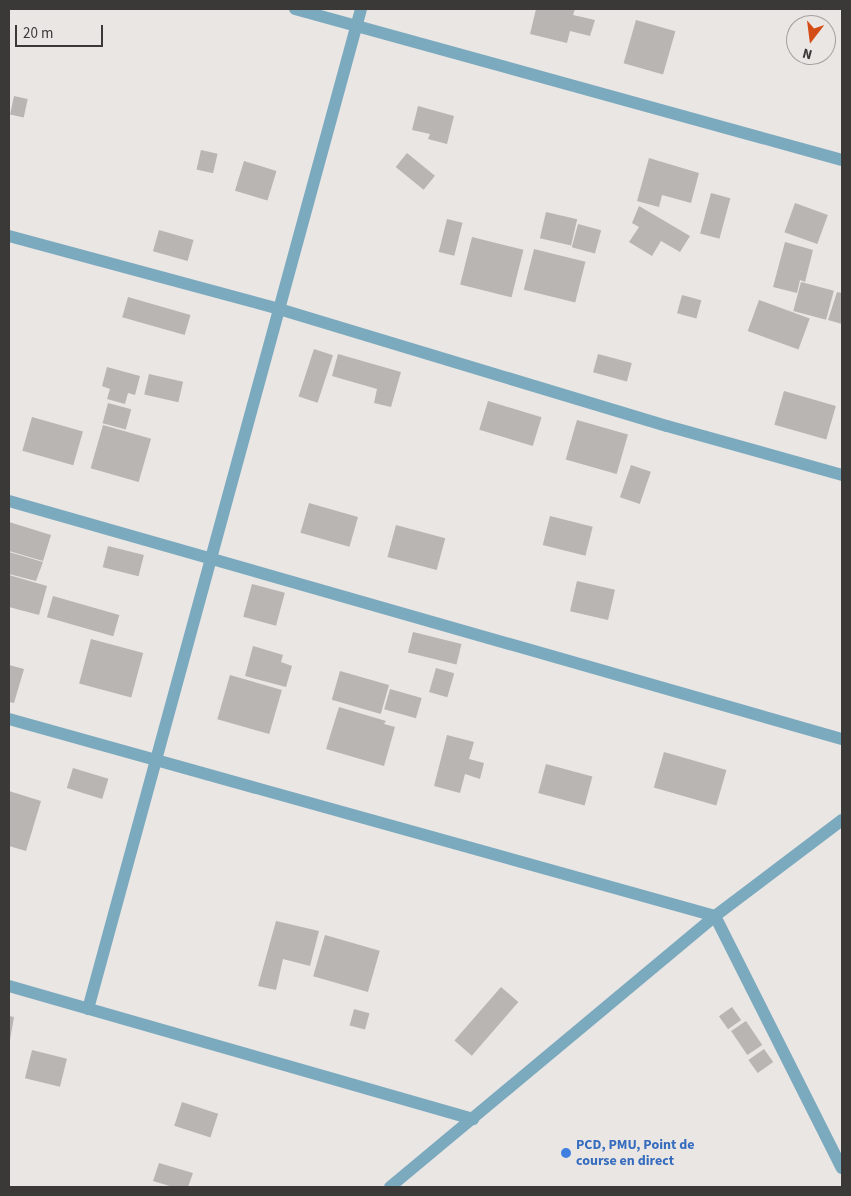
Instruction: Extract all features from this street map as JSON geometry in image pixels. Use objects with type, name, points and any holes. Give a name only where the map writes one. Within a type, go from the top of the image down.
[{"type":"street","points":[[295,9],[842,160]]},
{"type":"street","points":[[88,1009],[361,9]]},
{"type":"street","points":[[9,236],[279,309],[667,426],[842,475]]},
{"type":"street","points":[[9,501],[842,739]]},
{"type":"street","points":[[9,719],[715,916],[842,1168]]},
{"type":"street","points":[[390,1187],[715,916],[842,820]]},
{"type":"street","points":[[9,986],[473,1119]]},
{"type":"building","points":[[536,9],[575,9],[573,15],[595,20],[590,36],[570,31],[567,43],[530,34]]},
{"type":"building","points":[[636,20],[675,31],[663,75],[624,63]]},
{"type":"building","points":[[14,96],[28,99],[24,117],[10,115]]},
{"type":"building","points":[[418,106],[454,116],[447,144],[428,139],[430,134],[412,130]]},
{"type":"building","points":[[201,150],[218,154],[213,173],[197,169]]},
{"type":"building","points":[[407,153],[435,176],[424,190],[396,167]]},
{"type":"building","points":[[649,158],[699,173],[691,203],[662,195],[659,207],[637,201]]},
{"type":"building","points":[[244,161],[277,171],[267,201],[235,191]]},
{"type":"building","points":[[711,193],[730,198],[719,239],[700,234]]},
{"type":"building","points":[[795,203],[828,215],[817,244],[784,232]]},
{"type":"building","points":[[639,206],[690,236],[680,252],[661,241],[652,256],[629,242],[639,227],[632,223]]},
{"type":"building","points":[[546,212],[577,219],[571,246],[540,238]]},
{"type":"building","points":[[447,219],[463,223],[454,256],[439,252]]},
{"type":"building","points":[[578,224],[601,230],[595,253],[572,247]]},
{"type":"building","points":[[159,230],[194,240],[188,261],[153,251]]},
{"type":"building","points":[[472,237],[523,250],[512,297],[460,285]]},
{"type":"building","points":[[785,242],[813,250],[805,282],[800,280],[797,293],[773,287]]},
{"type":"building","points":[[534,249],[585,262],[575,303],[524,290]]},
{"type":"building","points":[[801,282],[834,291],[826,320],[793,311]]},
{"type":"building","points":[[837,292],[842,293],[842,324],[828,320]]},
{"type":"building","points":[[682,295],[701,300],[696,319],[677,313]]},
{"type":"building","points":[[128,297],[190,315],[185,335],[122,317]]},
{"type":"building","points":[[759,300],[810,318],[798,349],[748,331]]},
{"type":"building","points":[[314,349],[333,355],[318,403],[299,397]]},
{"type":"building","points":[[338,354],[401,372],[391,407],[374,403],[377,389],[332,376]]},
{"type":"building","points":[[598,354],[632,363],[627,381],[593,372]]},
{"type":"building","points":[[107,367],[140,376],[135,395],[128,393],[125,404],[107,399],[110,389],[102,386]]},
{"type":"building","points":[[149,374],[183,382],[178,402],[144,394]]},
{"type":"building","points":[[784,391],[836,406],[826,440],[774,425]]},
{"type":"building","points":[[488,401],[542,417],[533,446],[479,430]]},
{"type":"building","points":[[108,403],[131,409],[126,429],[103,423]]},
{"type":"building","points":[[32,417],[83,432],[73,465],[22,451]]},
{"type":"building","points":[[577,420],[628,435],[617,474],[566,459]]},
{"type":"building","points":[[103,425],[151,439],[139,482],[91,468]]},
{"type":"building","points":[[631,465],[651,472],[640,504],[620,497]]},
{"type":"building","points":[[309,503],[358,517],[349,547],[300,533]]},
{"type":"building","points":[[550,516],[593,527],[585,556],[543,545]]},
{"type":"building","points":[[9,522],[51,535],[43,561],[9,551]]},
{"type":"building","points":[[396,525],[445,538],[437,570],[387,557]]},
{"type":"building","points":[[108,546],[144,555],[139,576],[103,567]]},
{"type":"building","points":[[9,552],[43,562],[36,581],[9,574]]},
{"type":"building","points":[[9,575],[47,586],[39,615],[9,607]]},
{"type":"building","points":[[577,581],[615,590],[608,620],[570,611]]},
{"type":"building","points":[[252,584],[285,593],[276,626],[243,617]]},
{"type":"building","points":[[53,596],[119,615],[113,636],[47,617]]},
{"type":"building","points":[[413,632],[462,644],[456,664],[408,652]]},
{"type":"building","points":[[91,639],[143,653],[131,697],[79,683]]},
{"type":"building","points":[[253,646],[283,655],[281,662],[292,666],[286,687],[245,676]]},
{"type":"building","points":[[9,665],[24,669],[14,703],[9,702]]},
{"type":"building","points":[[436,668],[454,673],[447,697],[429,692]]},
{"type":"building","points":[[340,671],[389,685],[381,714],[332,700]]},
{"type":"building","points":[[230,675],[282,690],[269,734],[217,719]]},
{"type":"building","points":[[390,689],[422,698],[416,718],[384,709]]},
{"type":"building","points":[[339,707],[386,721],[384,724],[395,727],[384,766],[326,749]]},
{"type":"building","points":[[447,735],[474,742],[469,759],[484,763],[480,779],[465,774],[460,793],[434,786]]},
{"type":"building","points":[[664,752],[726,770],[716,805],[654,788]]},
{"type":"building","points":[[546,764],[592,776],[585,805],[538,793]]},
{"type":"building","points":[[73,768],[108,779],[102,799],[67,788]]},
{"type":"building","points":[[9,791],[41,801],[26,851],[9,846]]},
{"type":"building","points":[[276,921],[319,931],[310,966],[283,959],[276,990],[258,986]]},
{"type":"building","points":[[325,935],[380,951],[368,992],[313,976]]},
{"type":"building","points":[[501,987],[518,1002],[472,1056],[454,1041]]},
{"type":"building","points":[[732,1007],[741,1020],[728,1029],[719,1016]]},
{"type":"building","points":[[354,1009],[369,1013],[365,1030],[350,1025]]},
{"type":"building","points":[[9,1016],[14,1017],[10,1040],[9,1040]]},
{"type":"building","points":[[746,1021],[762,1045],[747,1055],[731,1031]]},
{"type":"building","points":[[764,1049],[773,1062],[758,1073],[748,1060]]},
{"type":"building","points":[[32,1050],[67,1059],[60,1087],[25,1078]]},
{"type":"building","points":[[182,1102],[218,1114],[210,1138],[174,1126]]},
{"type":"building","points":[[159,1163],[193,1173],[188,1187],[173,1187],[153,1181]]},
{"type":"place","name":"PCD, PMU, Point de course en direct","points":[[566,1153]]}]
